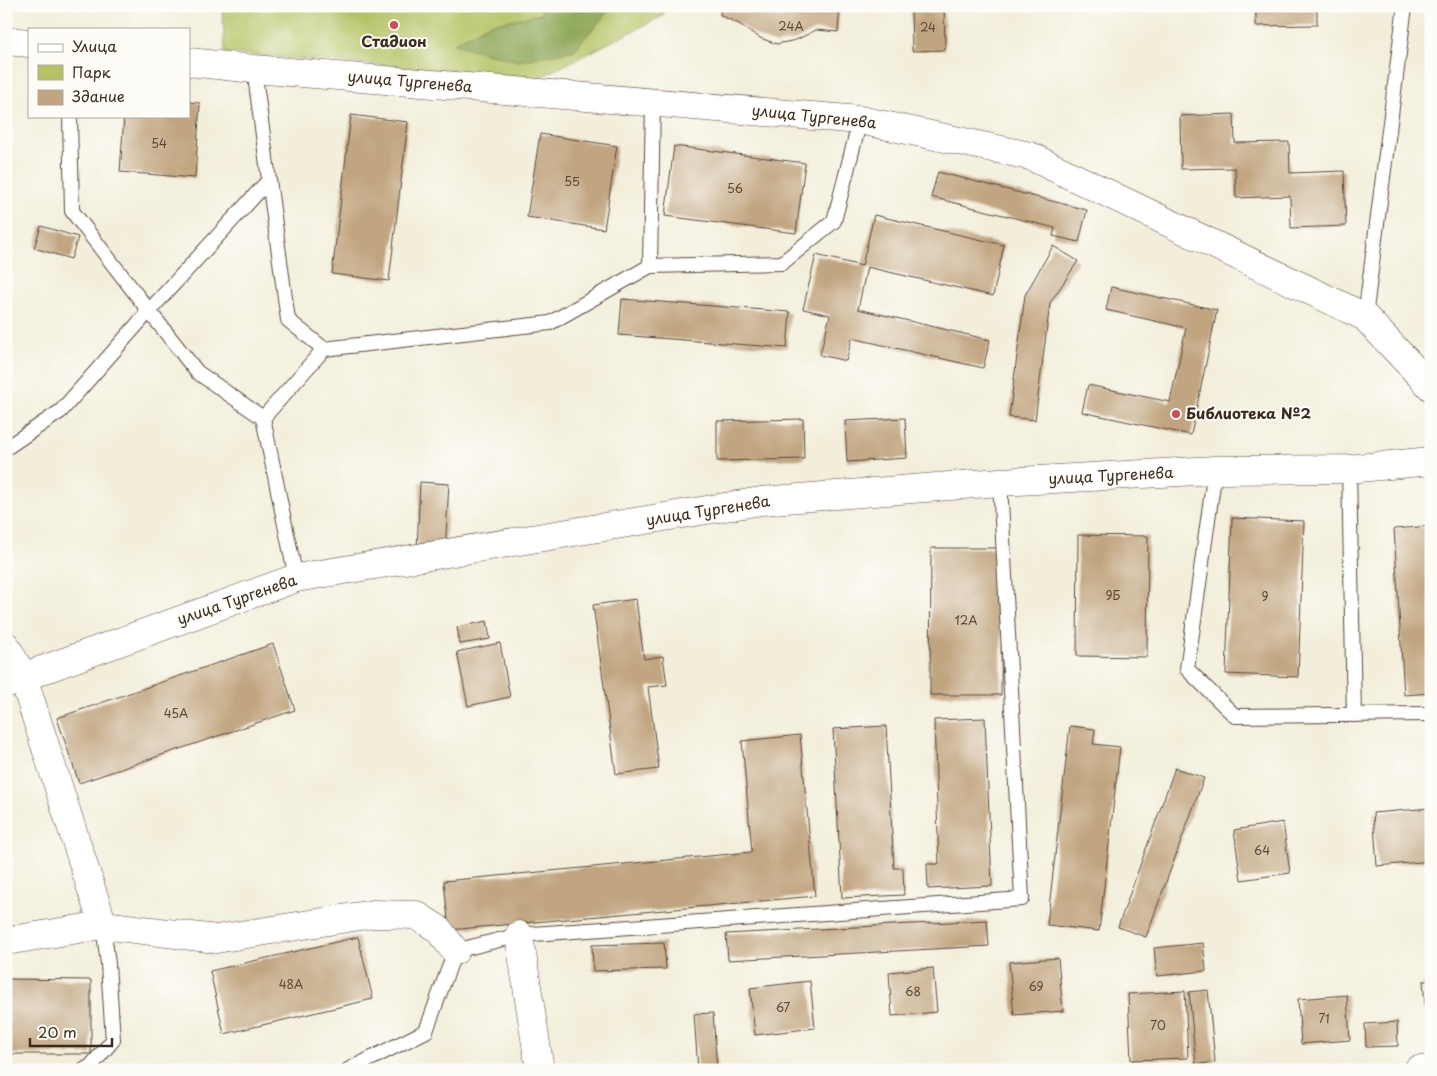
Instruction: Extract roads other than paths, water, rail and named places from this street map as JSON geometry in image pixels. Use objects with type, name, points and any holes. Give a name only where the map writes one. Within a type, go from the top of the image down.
[{"type":"street","points":[[6,41],[28,43]]},
{"type":"street","name":"улица Тургенева","points":[[190,62],[254,70],[860,120],[1030,156],[1365,317],[1431,387]]},
{"type":"street","name":"улица Тургенева","points":[[14,680],[296,578],[761,502],[1000,482],[1215,470],[1349,470],[1431,461]]},
{"type":"street","points":[[6,646],[14,680],[103,925]]},
{"type":"street","points":[[6,940],[103,925],[216,939],[373,914],[416,915],[438,929],[455,951]]},
{"type":"street","points":[[519,935],[540,1070]]},
{"type":"street","points":[[1418,1070],[1431,1069]]},
{"type":"lane","points":[[1365,317],[1406,6]]},
{"type":"lane","points":[[254,70],[288,320],[324,349]]},
{"type":"lane","points":[[650,266],[653,102]]},
{"type":"lane","points":[[70,118],[72,211],[197,372],[263,418],[296,578]]},
{"type":"lane","points":[[263,418],[324,349],[550,323],[650,266],[782,264],[834,221],[860,120]]},
{"type":"lane","points":[[6,448],[61,412],[149,311],[269,180]]},
{"type":"lane","points":[[1215,470],[1187,669],[1235,716],[1431,714]]},
{"type":"lane","points":[[1349,470],[1354,715]]},
{"type":"lane","points":[[348,1070],[426,1031],[455,951],[519,935],[1022,899],[1000,482]]},
{"type":"lane","points":[[84,1070],[91,1066],[114,1040],[103,925]]},
{"type":"place","name":"Стадион","points":[[394,25]]},
{"type":"place","name":"Библиотека №2","points":[[1176,414]]}]
